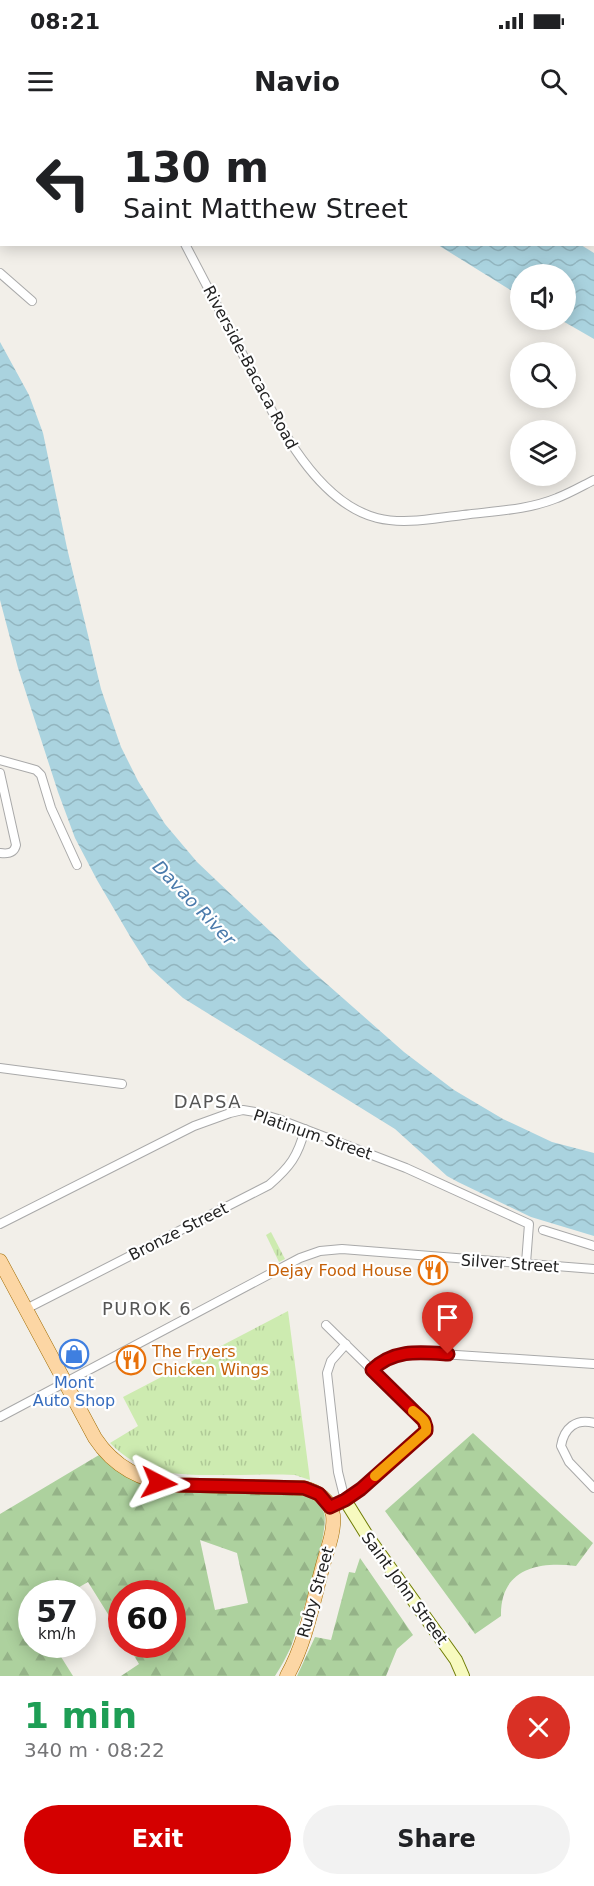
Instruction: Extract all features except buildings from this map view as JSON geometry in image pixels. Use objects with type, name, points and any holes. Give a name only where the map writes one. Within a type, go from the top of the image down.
[{"type":"main road","points":[[0,1261],[102,1448],[117,1462],[144,1478],[159,1483],[304,1488],[319,1494],[330,1507]]},
{"type":"main road","name":"Ruby Street","points":[[287,1676],[302,1639],[330,1540],[333,1521],[330,1507]]},
{"type":"street","name":"Riverside-Bacaca Road","points":[[186,246],[287,438],[323,483],[348,505],[377,518],[406,521],[542,503],[594,480]]},
{"type":"street","points":[[0,273],[32,301]]},
{"type":"street","points":[[0,760],[36,770],[41,775],[51,808],[78,865]]},
{"type":"street","points":[[0,773],[16,845],[10,853],[0,853]]},
{"type":"street","points":[[0,1068],[122,1084]]},
{"type":"street","name":"Platinum Street","points":[[0,1224],[195,1126],[243,1110],[304,1129],[406,1168],[529,1224],[526,1263]]},
{"type":"street","name":"Bronze Street","points":[[26,1309],[268,1185],[295,1158],[304,1129]]},
{"type":"street","points":[[543,1230],[594,1246]]},
{"type":"street","name":"Silver Street","points":[[0,1417],[300,1258],[320,1251],[342,1249],[594,1269]]},
{"type":"street","points":[[326,1326],[424,1421],[426,1427],[423,1433],[361,1489],[330,1507]]},
{"type":"street","points":[[345,1500],[338,1472],[327,1373],[331,1361],[346,1344]]},
{"type":"street","points":[[372,1370],[392,1356],[411,1352],[594,1364]]},
{"type":"street","points":[[594,1423],[580,1421],[574,1424],[565,1434],[561,1446],[569,1462],[594,1488]]},
{"type":"street","name":"Saint John Street","points":[[345,1500],[364,1531],[456,1660],[463,1676]]},
{"type":"green space","points":[[271,1232],[285,1259],[279,1262],[266,1235]]},
{"type":"green space","points":[[288,1311],[310,1480],[295,1475],[175,1474],[148,1468],[135,1462],[110,1443],[138,1426],[123,1397]]},
{"type":"green space","points":[[473,1433],[593,1543],[576,1566],[535,1567],[514,1578],[502,1600],[501,1616],[475,1634],[385,1511]]},
{"type":"green space","points":[[99,1455],[128,1477],[145,1485],[163,1489],[299,1494],[314,1500],[324,1513],[325,1523],[313,1579],[291,1647],[275,1676],[121,1676],[139,1664],[135,1658],[186,1658],[186,1580],[108,1580],[108,1614],[96,1595],[96,1580],[18,1580],[18,1658],[62,1658],[73,1676],[0,1676],[0,1514]],"holes":[[[200,1540],[237,1553],[248,1603],[215,1610]]]},
{"type":"green space","points":[[360,1558],[413,1635],[397,1649],[386,1676],[297,1676],[315,1637],[331,1640],[349,1572],[355,1573]]},
{"type":"water","points":[[440,246],[583,246],[594,253],[594,339],[576,329],[576,264],[510,264],[510,290]]},
{"type":"water","name":"Davao River","points":[[0,342],[29,395],[43,433],[67,548],[101,689],[121,747],[138,781],[165,824],[197,862],[311,970],[404,1052],[454,1090],[503,1119],[552,1142],[594,1153],[594,1236],[531,1217],[447,1176],[395,1129],[183,998],[150,968],[97,880],[75,838],[18,668],[0,600]]},
{"type":"slow traffic","points":[[375,1476],[426,1431],[424,1421],[413,1411]]},
{"type":"place","name":"Dejay Food House","points":[[433,1270]]},
{"type":"place","name":"Mont Auto Shop","points":[[74,1354]]},
{"type":"place","name":"The Fryers Chicken Wings","points":[[131,1360]]},
{"type":"district","name":"DAPSA","points":[[208,1102]]},
{"type":"district","name":"PUROK 6","points":[[147,1309]]},
{"type":"route","points":[[159,1483],[304,1488],[319,1494],[330,1507],[361,1489],[426,1431],[424,1421],[372,1370],[378,1364],[400,1353],[448,1354]]}]
